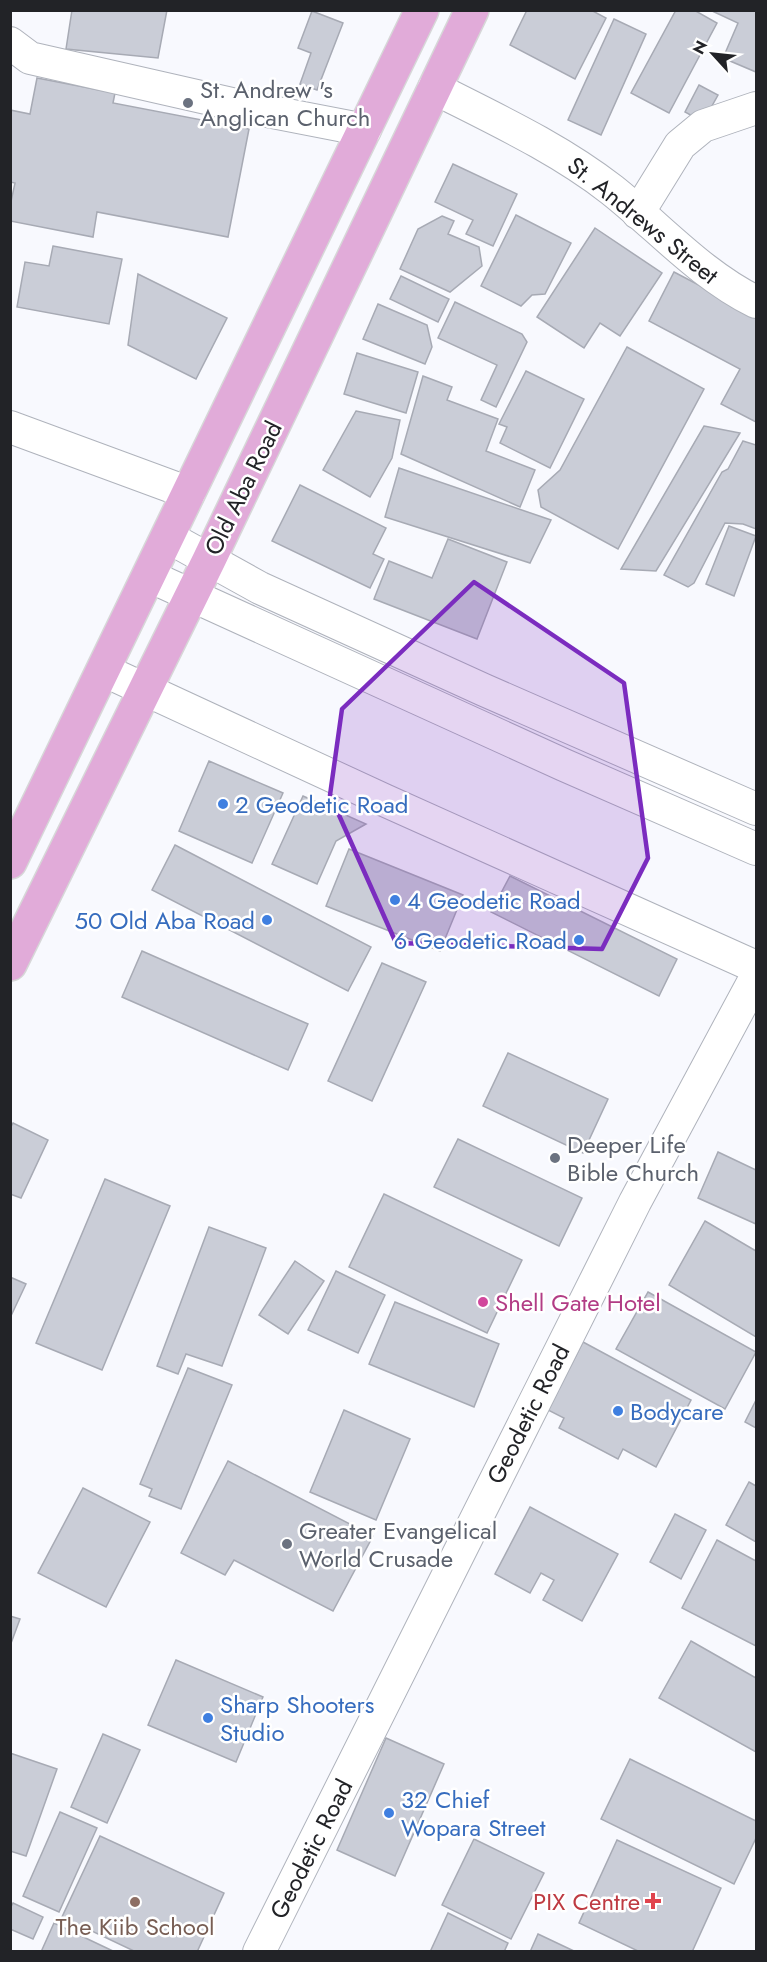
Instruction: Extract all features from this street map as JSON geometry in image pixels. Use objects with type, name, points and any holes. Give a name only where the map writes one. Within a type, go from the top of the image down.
[{"type":"main road","name":"Old Aba Road","points":[[10,862],[422,10]]},
{"type":"main road","name":"Old Aba Road","points":[[10,964],[209,560],[472,10]]},
{"type":"street","points":[[10,43],[30,58],[241,106],[364,130]]},
{"type":"street","name":"St. Andrews Street","points":[[434,88],[557,152],[612,190],[704,271],[732,290],[756,302]]},
{"type":"street","points":[[638,213],[680,145],[703,126],[756,108]]},
{"type":"street","points":[[10,427],[189,493]]},
{"type":"street","points":[[168,537],[260,588],[484,690],[756,809]]},
{"type":"street","points":[[149,576],[564,765],[756,849]]},
{"type":"street","points":[[103,670],[384,800],[756,967]]},
{"type":"street","name":"Geodetic Road","points":[[270,1948],[634,1202],[756,978]]},
{"type":"highlighted area","points":[[474,582],[624,683],[648,858],[602,949],[396,943],[330,795],[342,709]]},
{"type":"building","points":[[72,10],[167,10],[158,58],[66,49]]},
{"type":"building","points":[[527,10],[591,10],[606,18],[575,79],[510,45]]},
{"type":"building","points":[[676,10],[694,10],[717,23],[669,113],[631,93]]},
{"type":"building","points":[[710,10],[756,10],[756,72],[723,58],[738,23]]},
{"type":"building","points":[[312,11],[343,23],[317,90],[300,84],[311,53],[298,48]]},
{"type":"building","points":[[614,19],[646,34],[601,135],[568,120]]},
{"type":"building","points":[[37,78],[115,93],[113,103],[249,129],[228,237],[97,212],[93,237],[10,221],[10,206],[15,183],[10,182],[10,110],[30,114]]},
{"type":"building","points":[[699,85],[718,95],[703,122],[685,112]]},
{"type":"building","points":[[453,164],[517,194],[493,246],[466,234],[473,220],[435,202]]},
{"type":"building","points":[[516,215],[571,243],[545,294],[532,295],[521,306],[481,286]]},
{"type":"building","points":[[442,216],[454,221],[448,234],[479,247],[482,266],[450,292],[400,269],[418,229]]},
{"type":"building","points":[[595,228],[662,273],[620,336],[600,323],[584,348],[537,317]]},
{"type":"building","points":[[53,246],[122,259],[109,324],[17,307],[25,262],[49,266]]},
{"type":"building","points":[[674,272],[756,315],[756,422],[721,404],[740,369],[649,321]]},
{"type":"building","points":[[138,274],[227,318],[196,379],[128,345]]},
{"type":"building","points":[[401,276],[449,299],[438,322],[390,299]]},
{"type":"building","points":[[455,302],[522,334],[527,342],[496,407],[481,400],[497,365],[438,338]]},
{"type":"building","points":[[378,304],[427,325],[432,347],[425,364],[363,339]]},
{"type":"building","points":[[627,347],[704,389],[618,549],[541,507],[538,490],[560,470]]},
{"type":"building","points":[[357,353],[418,372],[406,413],[344,394]]},
{"type":"building","points":[[526,371],[584,399],[550,468],[500,443],[507,427],[499,424]]},
{"type":"building","points":[[423,376],[452,387],[447,400],[498,419],[486,451],[535,470],[520,507],[401,454]]},
{"type":"building","points":[[356,411],[400,420],[392,458],[370,497],[323,470]]},
{"type":"building","points":[[704,426],[740,433],[656,571],[621,569]]},
{"type":"building","points":[[743,441],[756,445],[756,529],[743,524],[725,523],[694,583],[688,587],[664,575],[722,472],[728,469]]},
{"type":"building","points":[[399,468],[551,520],[530,563],[385,517]]},
{"type":"building","points":[[300,485],[386,528],[373,554],[384,559],[370,588],[272,541]]},
{"type":"building","points":[[729,526],[756,536],[734,596],[706,584]]},
{"type":"building","points":[[448,539],[507,562],[477,639],[374,599],[389,561],[432,578]]},
{"type":"building","points":[[209,761],[283,793],[252,863],[179,831]]},
{"type":"building","points":[[303,796],[366,824],[336,841],[317,884],[272,864]]},
{"type":"building","points":[[175,845],[371,947],[348,991],[152,890]]},
{"type":"building","points":[[349,849],[463,895],[440,951],[326,906]]},
{"type":"building","points":[[510,876],[677,959],[659,996],[491,912]]},
{"type":"building","points":[[142,951],[308,1024],[288,1070],[122,997]]},
{"type":"building","points":[[382,963],[426,982],[372,1101],[328,1081]]},
{"type":"building","points":[[508,1053],[608,1099],[583,1153],[483,1106]]},
{"type":"building","points":[[13,1123],[48,1140],[21,1198],[10,1194],[10,1128]]},
{"type":"building","points":[[458,1139],[582,1198],[559,1246],[434,1187]]},
{"type":"building","points":[[718,1152],[756,1170],[756,1224],[698,1198]]},
{"type":"building","points":[[105,1179],[170,1206],[102,1370],[36,1343]]},
{"type":"building","points":[[384,1194],[522,1260],[487,1333],[349,1267]]},
{"type":"building","points":[[705,1221],[756,1251],[756,1337],[669,1285]]},
{"type":"building","points":[[209,1227],[266,1248],[222,1366],[186,1354],[178,1374],[157,1366]]},
{"type":"building","points":[[295,1261],[324,1281],[288,1334],[259,1315]]},
{"type":"building","points":[[336,1271],[385,1295],[358,1353],[308,1330]]},
{"type":"building","points":[[10,1277],[26,1284],[10,1318]]},
{"type":"building","points":[[648,1292],[756,1352],[725,1409],[616,1349]]},
{"type":"building","points":[[395,1302],[499,1344],[474,1407],[369,1364]]},
{"type":"building","points":[[583,1342],[691,1400],[656,1467],[623,1449],[618,1459],[559,1428],[564,1418],[548,1410]]},
{"type":"building","points":[[188,1368],[232,1385],[181,1509],[149,1496],[152,1489],[140,1484]]},
{"type":"building","points":[[756,1400],[756,1428],[745,1422]]},
{"type":"building","points":[[344,1410],[410,1439],[376,1520],[310,1492]]},
{"type":"building","points":[[228,1461],[373,1536],[333,1611],[234,1560],[225,1575],[181,1553]]},
{"type":"building","points":[[749,1482],[756,1486],[756,1542],[726,1525]]},
{"type":"building","points":[[83,1488],[150,1522],[106,1607],[38,1573]]},
{"type":"building","points":[[530,1507],[618,1554],[582,1621],[543,1600],[554,1580],[541,1573],[530,1593],[495,1574]]},
{"type":"building","points":[[675,1514],[706,1530],[681,1579],[650,1562]]},
{"type":"building","points":[[717,1540],[756,1561],[756,1646],[682,1608]]},
{"type":"building","points":[[10,1616],[20,1619],[10,1646]]},
{"type":"building","points":[[691,1641],[756,1678],[756,1752],[659,1698]]},
{"type":"building","points":[[176,1660],[263,1697],[236,1762],[148,1725]]},
{"type":"building","points":[[103,1734],[140,1750],[107,1823],[71,1807]]},
{"type":"building","points":[[386,1738],[444,1764],[395,1876],[337,1850]]},
{"type":"building","points":[[10,1753],[57,1769],[26,1856],[10,1851]]},
{"type":"building","points":[[630,1759],[756,1821],[756,1838],[734,1884],[601,1819]]},
{"type":"building","points":[[60,1812],[97,1828],[59,1912],[23,1896]]},
{"type":"building","points":[[100,1836],[224,1893],[197,1952],[136,1952],[62,1917]]},
{"type":"building","points":[[474,1839],[544,1873],[511,1939],[442,1905]]},
{"type":"building","points":[[617,1840],[721,1888],[692,1952],[640,1952],[579,1923]]},
{"type":"building","points":[[13,1903],[43,1917],[33,1939],[10,1929],[10,1908]]},
{"type":"building","points":[[448,1913],[508,1943],[504,1952],[430,1952]]},
{"type":"building","points":[[54,1923],[115,1952],[41,1952]]},
{"type":"building","points":[[538,1934],[576,1952],[530,1952]]},
{"type":"place","name":"St. Andrew 's Anglican Church","points":[[188,103]]},
{"type":"place","name":"2 Geodetic Road","points":[[223,804]]},
{"type":"place","name":"4 Geodetic Road","points":[[395,900]]},
{"type":"place","name":"50 Old Aba Road","points":[[267,920]]},
{"type":"place","name":"6 Geodetic Road","points":[[579,940]]},
{"type":"place","name":"Deeper Life Bible Church","points":[[555,1158]]},
{"type":"place","name":"Shell Gate Hotel","points":[[483,1302]]},
{"type":"place","name":"Bodycare","points":[[618,1411]]},
{"type":"place","name":"Greater Evangelical World Crusade","points":[[287,1544]]},
{"type":"place","name":"Sharp Shooters Studio","points":[[208,1718]]},
{"type":"place","name":"32 Chief Wopara Street","points":[[389,1813]]},
{"type":"place","name":"PIX Centre","points":[[653,1901]]},
{"type":"place","name":"The Kiib School","points":[[135,1902]]}]
